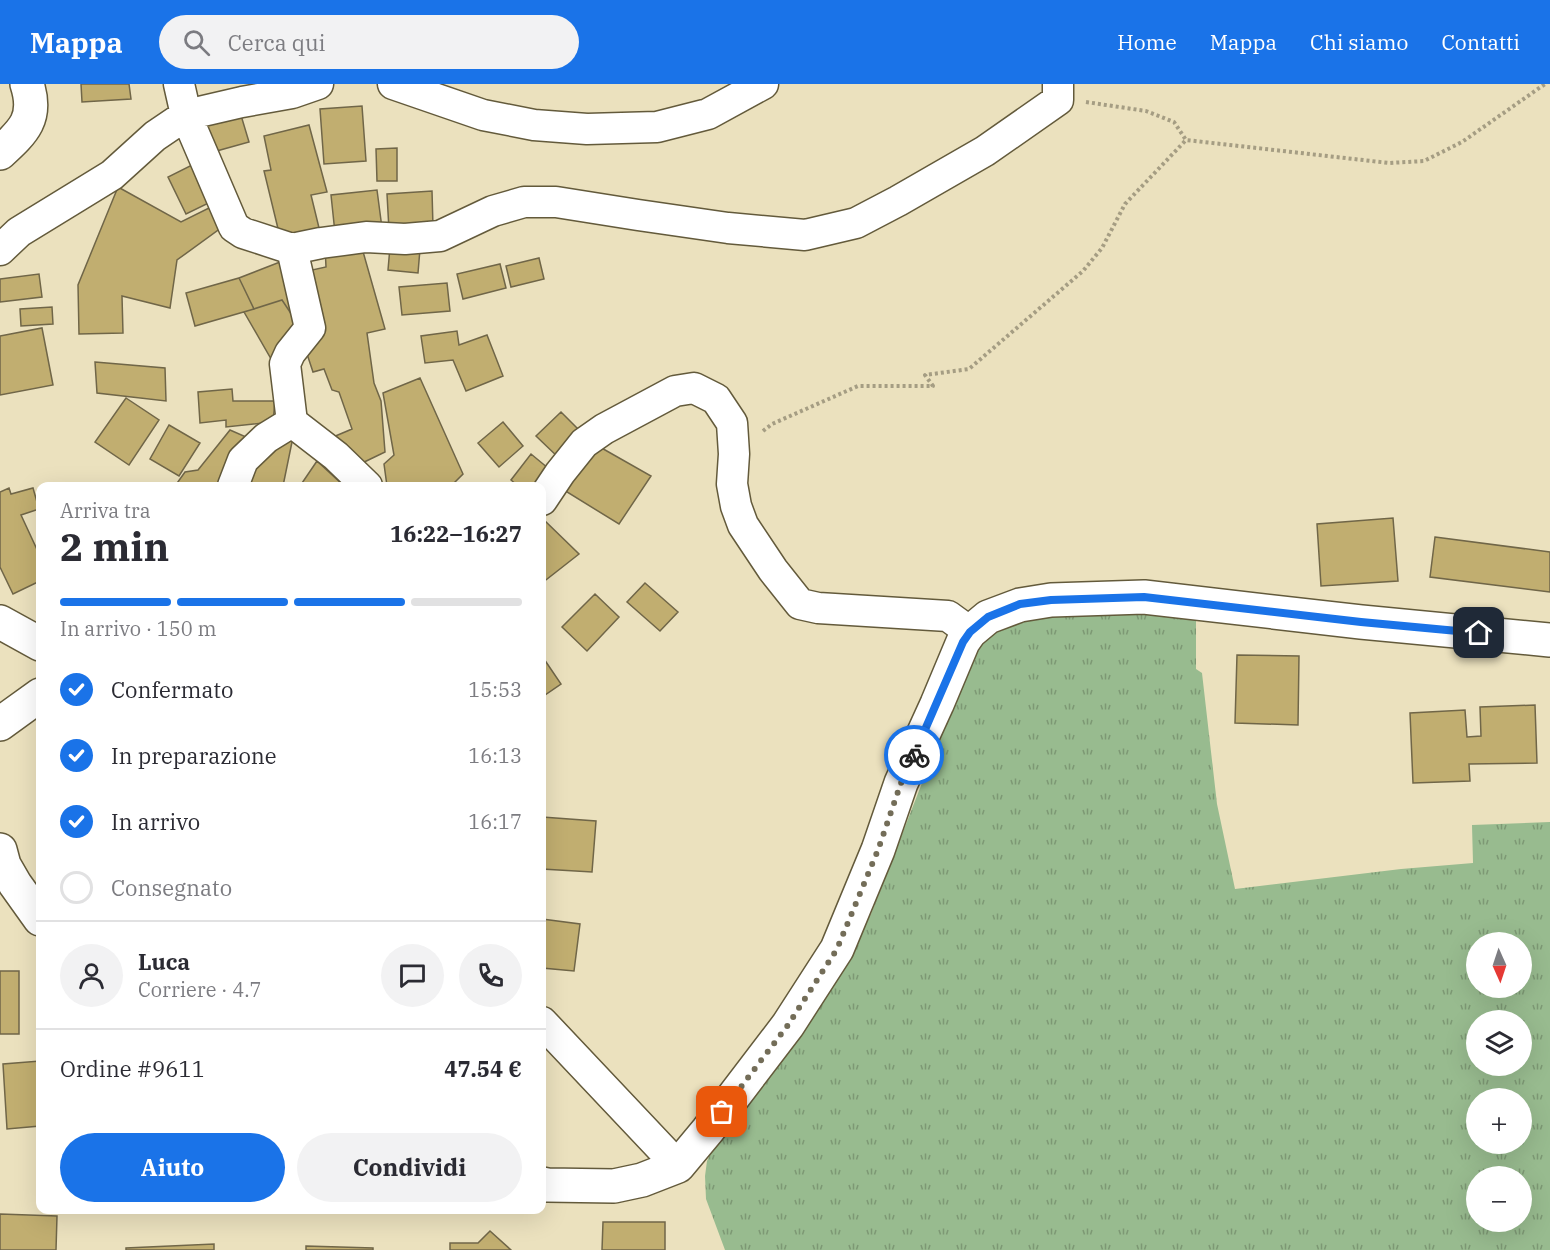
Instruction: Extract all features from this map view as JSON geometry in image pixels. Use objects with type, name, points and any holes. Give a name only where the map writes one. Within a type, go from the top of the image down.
[{"type":"street","points":[[0,153],[16,139],[25,127],[30,113],[31,98],[27,84]]},
{"type":"street","points":[[179,84],[186,115],[234,226],[243,233],[292,249],[366,237],[405,239],[440,236],[492,211],[524,202],[556,202],[716,226],[805,235],[856,223],[898,201],[985,151],[1058,92]]},
{"type":"street","points":[[0,250],[19,232],[112,175],[155,136],[186,115],[292,93],[318,84]]},
{"type":"street","points":[[393,84],[483,115],[534,125],[587,129],[657,127],[708,114],[763,84]]},
{"type":"street","points":[[292,249],[309,328],[290,353],[285,364],[292,422],[336,456],[363,482]]},
{"type":"street","points":[[546,494],[584,443],[604,429],[675,390],[694,388],[716,399],[732,423],[734,454],[732,484],[736,506],[743,525],[773,570],[800,604],[818,608],[948,616],[970,632]]},
{"type":"street","points":[[235,482],[243,460],[266,438],[292,422]]},
{"type":"street","points":[[546,1185],[614,1186],[642,1180],[678,1166],[708,1130],[788,1025],[837,949],[878,850],[901,783],[963,642],[970,632],[988,617],[1020,604],[1051,600],[1144,597],[1361,622],[1550,640]]},
{"type":"street","points":[[0,622],[36,642]]},
{"type":"street","points":[[0,724],[36,698]]},
{"type":"street","points":[[0,850],[4,865],[36,913]]},
{"type":"street","points":[[546,1026],[678,1166]]},
{"type":"path","points":[[1058,92],[1080,101],[1146,111],[1174,122],[1186,140],[1389,163],[1424,161],[1462,142],[1545,84]]},
{"type":"path","points":[[734,454],[772,424],[858,386],[933,386],[925,375],[969,369],[1083,271],[1102,248],[1125,204],[1186,140]]},
{"type":"green space","points":[[1196,608],[1196,669],[1202,673],[1217,804],[1235,889],[1401,869],[1473,863],[1472,825],[1550,822],[1550,1250],[725,1250],[706,1199],[707,1161],[718,1137],[807,1023],[871,914],[973,652],[995,627],[1038,614]]},
{"type":"building","points":[[81,84],[129,84],[131,99],[82,102]]},
{"type":"building","points":[[362,106],[366,161],[324,164],[320,109]]},
{"type":"building","points":[[240,112],[249,142],[213,152],[205,122]]},
{"type":"building","points":[[309,125],[327,192],[311,195],[320,232],[281,241],[264,171],[271,170],[264,136]]},
{"type":"building","points":[[397,148],[397,181],[377,181],[376,149]]},
{"type":"building","points":[[202,160],[221,197],[186,214],[168,177]]},
{"type":"building","points":[[118,187],[181,222],[213,206],[225,225],[177,260],[170,308],[122,296],[123,333],[79,334],[78,285]]},
{"type":"building","points":[[377,190],[382,228],[335,233],[331,195]]},
{"type":"building","points":[[432,191],[433,227],[389,230],[387,194]]},
{"type":"building","points":[[360,241],[385,329],[367,333],[374,383],[381,401],[385,452],[358,465],[326,440],[352,429],[339,392],[332,390],[324,369],[313,372],[304,345],[322,337],[312,270],[326,267],[325,246]]},
{"type":"building","points":[[390,247],[420,249],[418,273],[388,270]]},
{"type":"building","points":[[539,258],[544,279],[511,287],[506,266]]},
{"type":"building","points":[[285,260],[298,324],[282,300],[254,309],[239,278]]},
{"type":"building","points":[[500,264],[506,288],[463,299],[457,274]]},
{"type":"building","points":[[39,274],[42,297],[0,302],[0,279]]},
{"type":"building","points":[[239,278],[254,309],[195,326],[186,293]]},
{"type":"building","points":[[447,283],[450,311],[402,315],[399,287]]},
{"type":"building","points":[[282,300],[298,324],[274,364],[244,312]]},
{"type":"building","points":[[52,307],[53,324],[21,326],[20,309]]},
{"type":"building","points":[[42,328],[53,385],[0,395],[0,336]]},
{"type":"building","points":[[457,331],[459,345],[487,335],[503,376],[466,391],[453,360],[425,363],[421,336]]},
{"type":"building","points":[[95,362],[165,368],[166,401],[97,393]]},
{"type":"building","points":[[420,378],[463,474],[455,482],[386,482],[384,464],[394,455],[383,393]]},
{"type":"building","points":[[232,389],[233,401],[275,401],[273,422],[226,427],[226,420],[200,423],[198,392]]},
{"type":"building","points":[[126,398],[159,420],[129,465],[95,442]]},
{"type":"building","points":[[561,412],[584,435],[560,459],[536,436]]},
{"type":"building","points":[[503,422],[523,446],[499,467],[478,443]]},
{"type":"building","points":[[169,425],[200,443],[179,476],[150,459]]},
{"type":"building","points":[[230,430],[253,440],[229,482],[178,482],[185,472],[198,470]]},
{"type":"building","points":[[280,433],[292,442],[284,482],[244,482]]},
{"type":"building","points":[[591,442],[651,476],[619,524],[559,487]]},
{"type":"building","points":[[531,454],[554,473],[546,482],[513,482],[511,480]]},
{"type":"building","points":[[317,461],[340,482],[303,482]]},
{"type":"building","points":[[9,488],[11,494],[33,488],[36,498],[36,510],[21,515],[36,547],[36,583],[13,594],[0,567],[0,492]]},
{"type":"building","points":[[1393,518],[1398,581],[1321,586],[1317,524]]},
{"type":"building","points":[[546,522],[579,554],[546,580]]},
{"type":"building","points":[[1435,537],[1550,552],[1550,592],[1430,577]]},
{"type":"building","points":[[645,583],[678,612],[660,631],[627,602]]},
{"type":"building","points":[[595,594],[619,617],[587,651],[562,627]]},
{"type":"building","points":[[1237,655],[1299,656],[1298,725],[1235,723]]},
{"type":"building","points":[[546,662],[561,684],[546,694]]},
{"type":"building","points":[[1535,705],[1537,763],[1469,764],[1470,781],[1413,783],[1410,713],[1465,710],[1467,737],[1481,736],[1480,707]]},
{"type":"building","points":[[546,817],[596,821],[592,872],[546,869]]},
{"type":"building","points":[[546,920],[580,924],[574,971],[546,968]]},
{"type":"building","points":[[0,971],[19,971],[19,1034],[0,1034]]},
{"type":"building","points":[[36,1061],[36,1126],[7,1129],[3,1064]]},
{"type":"building","points":[[0,1214],[57,1216],[56,1250],[0,1250]]},
{"type":"building","points":[[603,1222],[665,1222],[665,1250],[602,1250]]},
{"type":"building","points":[[490,1231],[511,1250],[450,1250],[450,1243],[478,1243]]},
{"type":"building","points":[[214,1244],[214,1250],[126,1250],[126,1248]]},
{"type":"building","points":[[306,1246],[373,1248],[373,1250],[306,1250]]},
{"type":"way so far","points":[[722,1112],[788,1025],[837,949],[914,755]]},
{"type":"route","points":[[914,755],[963,642],[970,632],[988,617],[1020,604],[1051,600],[1144,597],[1479,633]]}]
